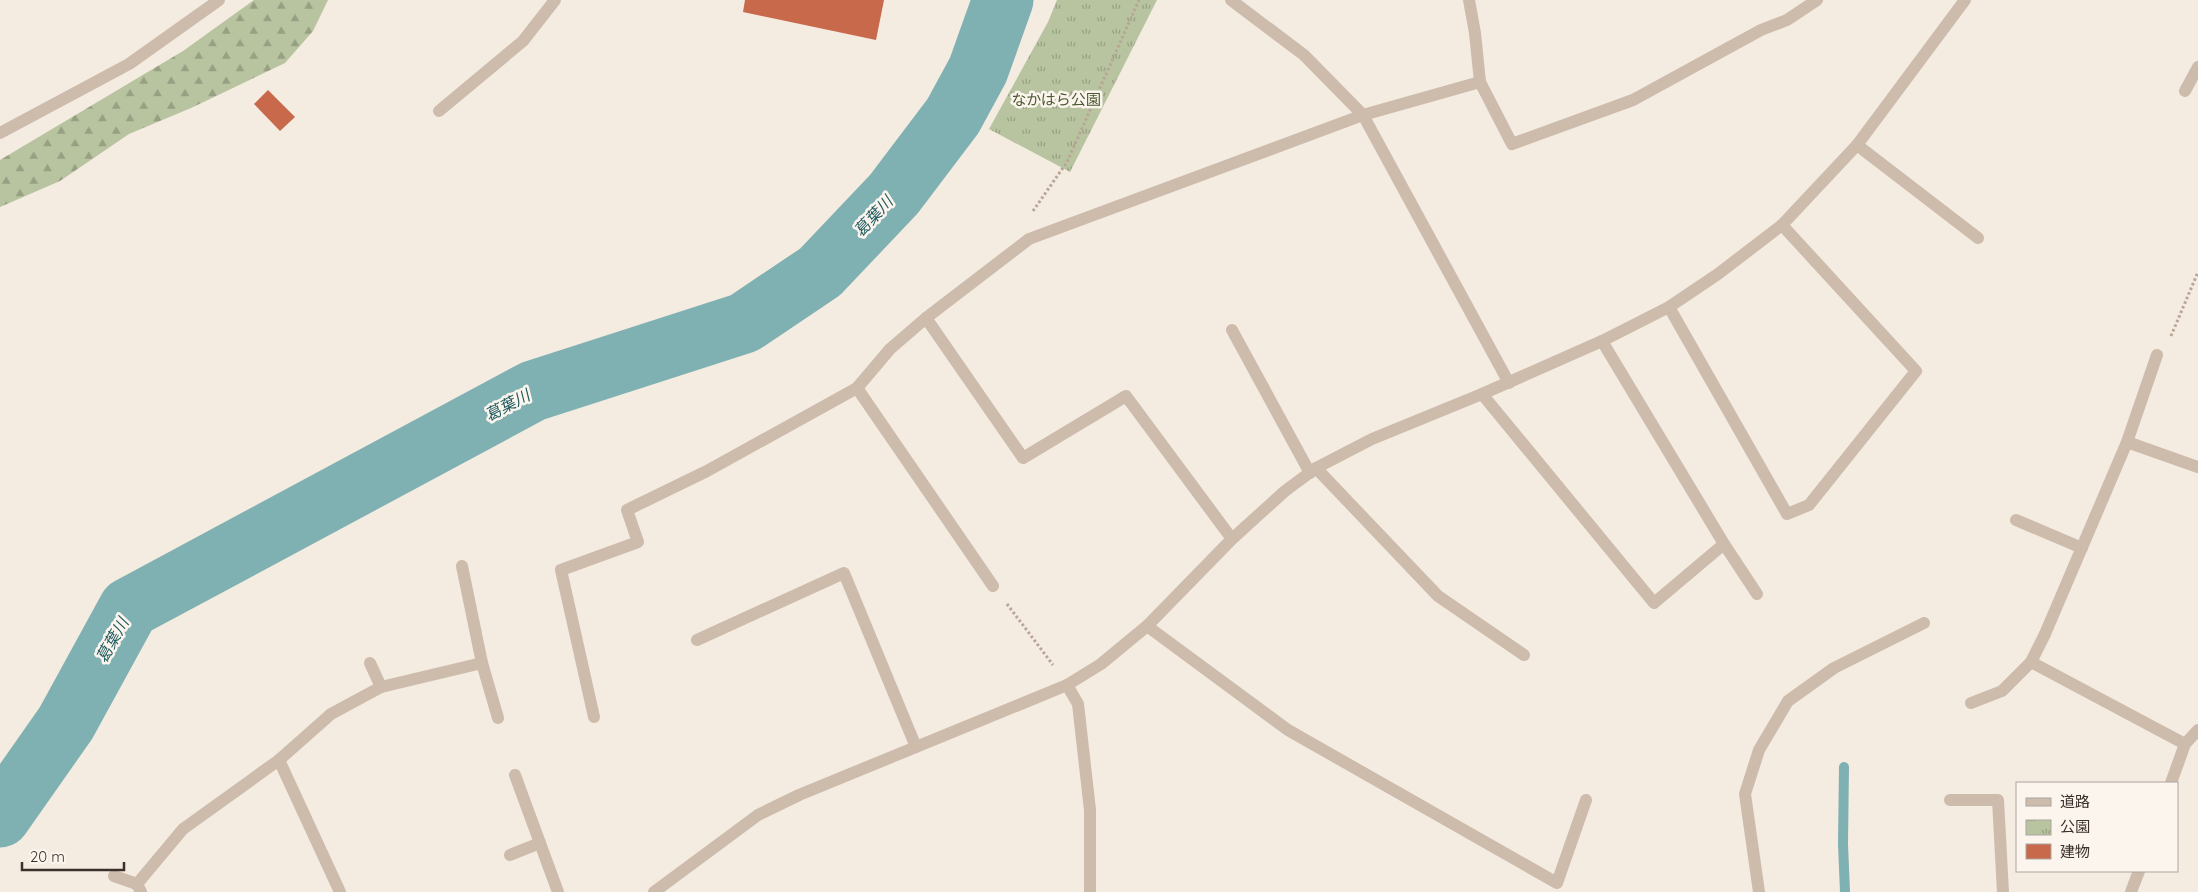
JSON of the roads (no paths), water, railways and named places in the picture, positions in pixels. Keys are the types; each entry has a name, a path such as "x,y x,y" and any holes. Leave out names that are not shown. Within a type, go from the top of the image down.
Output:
{"street":[{"path":"0,133 129,64 219,0"},
{"path":"439,111 523,41 555,0"},
{"path":"1232,0 1304,55 1363,115 1509,383"},
{"path":"1469,0 1476,33 1480,82 1512,144 1633,100 1761,30 1787,20 1817,0"},
{"path":"654,892 758,815 799,795 1067,685 1101,664 1147,626 1232,539 1285,491 1313,471 1372,439 1509,383 1602,341 1669,307 1718,274 1782,225 1857,146 1965,0"},
{"path":"2185,91 2198,67"},
{"path":"594,718 561,570 638,542 627,510 707,471 857,388 890,350 926,318 1029,239 1363,115 1480,82"},
{"path":"1857,146 1978,238"},
{"path":"1669,307 1787,514 1809,505 1916,371 1782,225"},
{"path":"926,318 1023,458 1126,396 1232,539"},
{"path":"1232,330 1313,471 1438,596 1524,655"},
{"path":"1602,341 1724,544 1757,594"},
{"path":"1971,703 2002,690 2031,662 2045,634 2127,442 2157,355"},
{"path":"857,388 993,586"},
{"path":"1482,394 1654,603 1724,544"},
{"path":"2127,442 2198,467"},
{"path":"2016,520 2082,548"},
{"path":"462,566 482,663 498,718"},
{"path":"697,640 844,573 916,747"},
{"path":"1759,892 1745,794 1759,750 1788,701 1834,668 1924,623"},
{"path":"1147,626 1288,730 1556,883 1586,800"},
{"path":"2031,662 2185,744"},
{"path":"370,663 381,688"},
{"path":"114,876 139,888 183,828 279,760 331,714 381,688 482,663"},
{"path":"1067,685 1078,704 1080,714 1090,810 1090,892"},
{"path":"2171,782 2185,744 2198,730"},
{"path":"279,760 340,892"},
{"path":"515,775 558,892"},
{"path":"1950,800 1998,800 2003,892"},
{"path":"510,855 540,843"},
{"path":"2131,892 2139,872"}],"waterway":[{"name":"葛葉川","path":"0,817 66,723 129,608 533,391 744,323 820,272 894,194 953,116 978,70 1003,0"},
{"path":"1844,767 1843,844 1845,892"}],"park label":[{"name":"なかはら公園","path":"1056,100"}]}
